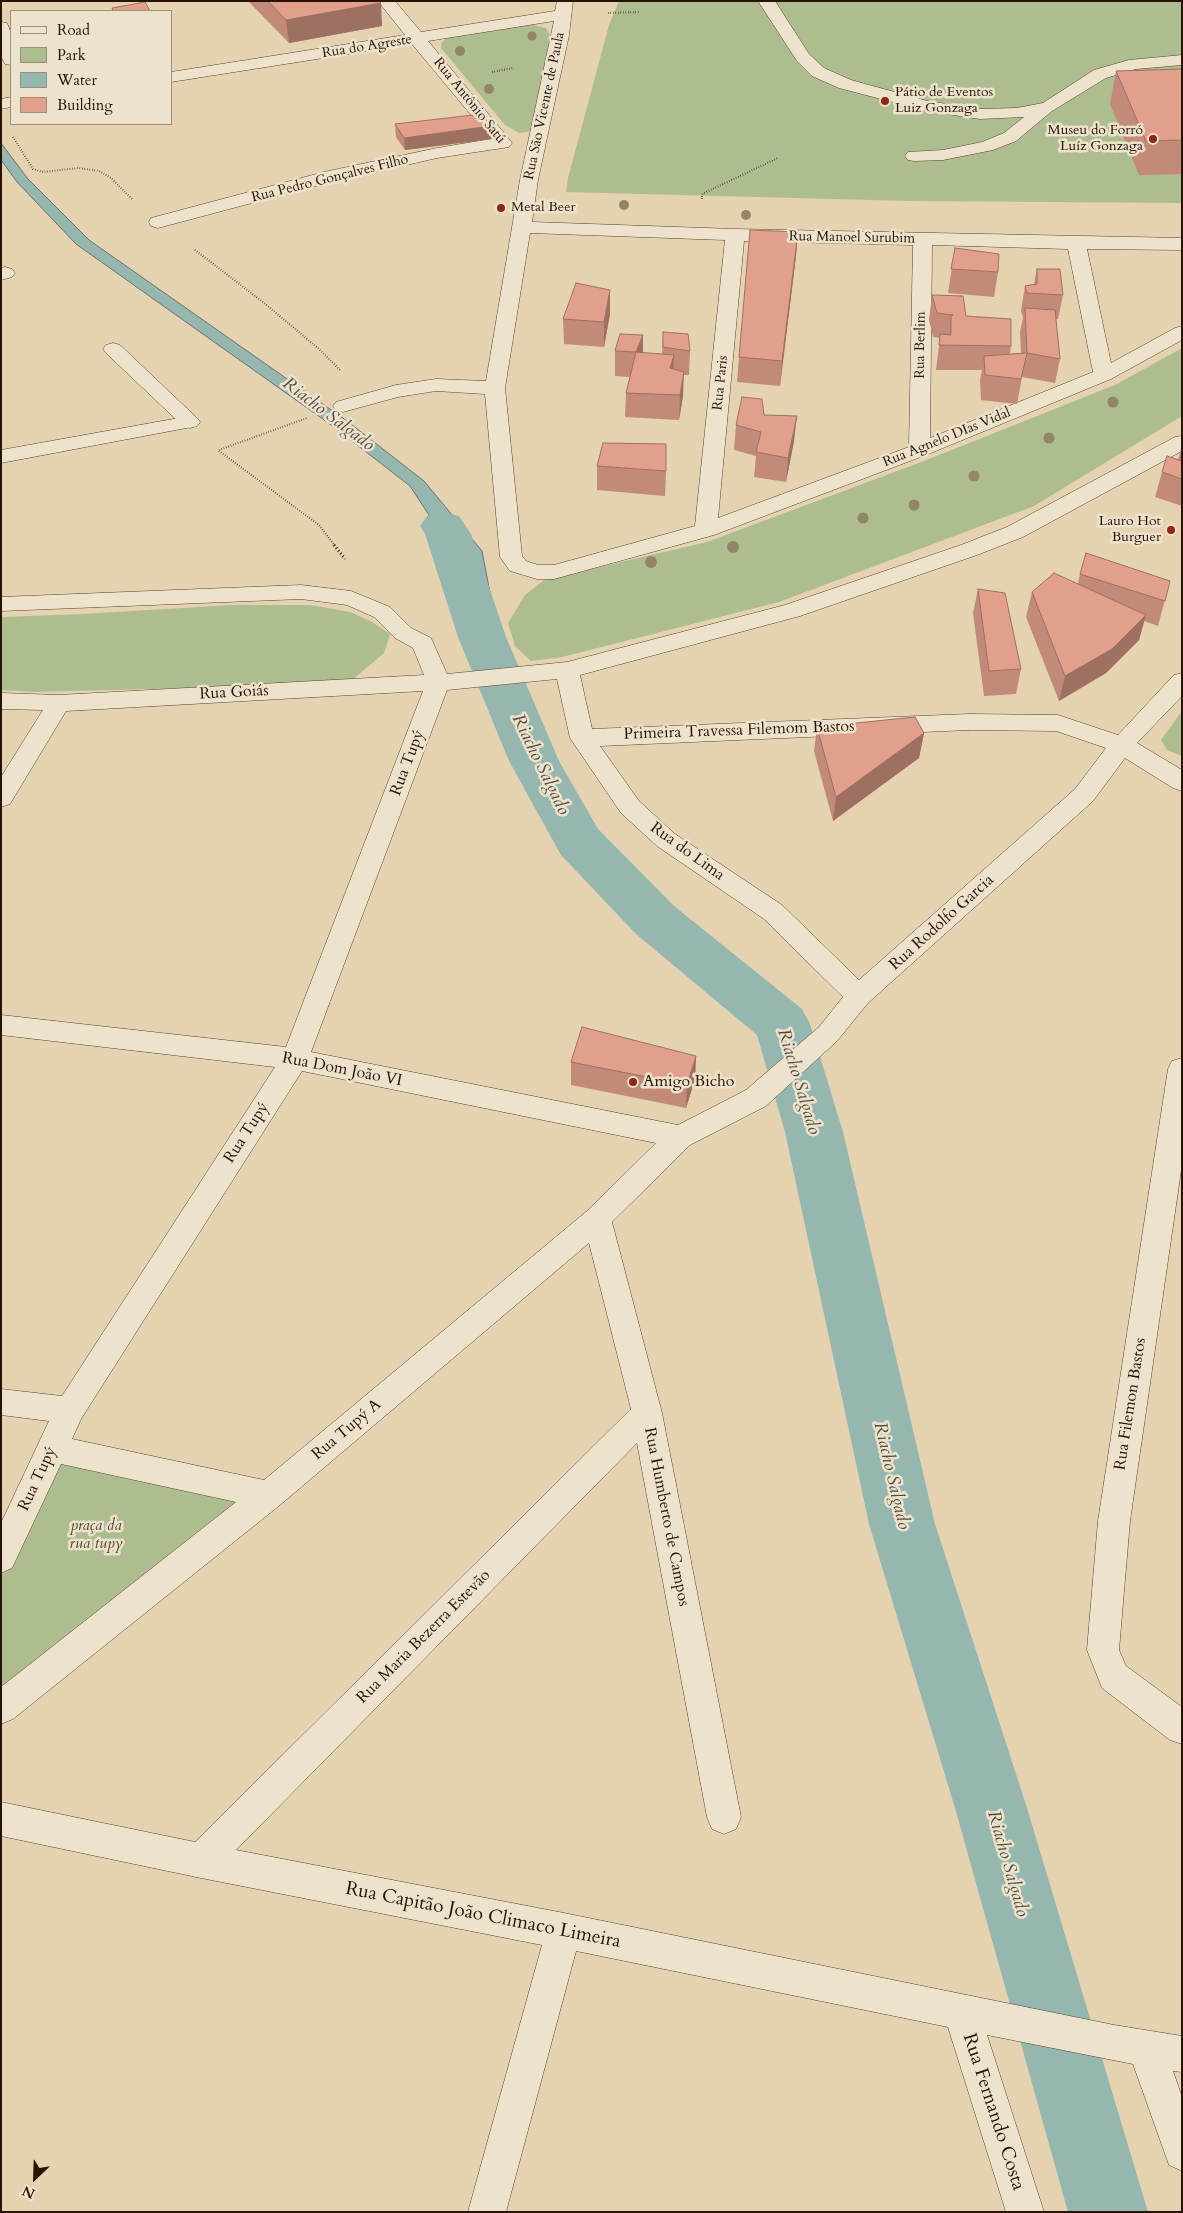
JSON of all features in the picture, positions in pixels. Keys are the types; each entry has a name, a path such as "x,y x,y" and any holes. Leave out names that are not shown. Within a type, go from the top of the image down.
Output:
{"street":[{"name":"Rua Antônio Satú","path":"386,1 503,143 529,180"},
{"path":"766,1 803,58 818,72 845,84 927,106 980,114 1017,113 1048,107"},
{"name":"Rua do Agreste","path":"172,77 418,39 563,8"},
{"name":"Rua São Vicente de Paula","path":"495,388 523,227 529,180 560,35 563,8"},
{"path":"1,27 10,57"},
{"path":"914,156 943,155 987,146 1010,138 1048,107 1100,74 1135,64 1182,60"},
{"name":"Rua Pedro Gonçalves Filho","path":"158,222 324,178 437,154 503,143"},
{"name":"Rua Manoel Surubim","path":"523,227 924,240 1182,244"},
{"name":"Rua Paris","path":"706,530 735,235"},
{"name":"Rua Berlim","path":"919,450 924,240"},
{"path":"1076,243 1104,375"},
{"name":"Rua Agnelo DIas Vidal","path":"495,388 512,557 518,566 536,572 554,572 706,530 919,450 1104,375 1182,332"},
{"path":"112,349 190,422"},
{"path":"343,406 396,391 436,385 495,388"},
{"path":"1,457 190,422"},
{"name":"Rua Goiás","path":"1,701 59,703 467,681 567,670 792,611 969,550 1015,532 1045,517 1182,442"},
{"path":"1,604 301,592 351,598 382,612 403,633 422,643 438,682"},
{"name":"Rua do Lima","path":"567,670 582,738 630,807 666,840 773,912 859,996"},
{"name":"Rua Rodolfo Garcia","path":"680,1137 756,1098 828,1034 859,996 1084,795 1122,745 1182,681"},
{"name":"Rua Tupý","path":"1,1558 70,1410 295,1059 438,682"},
{"path":"1,798 59,703"},
{"name":"Primeira Travessa Filemom Bastos","path":"582,738 979,722 1058,723 1122,745 1182,782"},
{"name":"Rua Dom João VI","path":"1,1025 295,1059 680,1137"},
{"name":"Rua Filemon Bastos","path":"1172,1722 1114,1677 1103,1650 1114,1521 1182,1069"},
{"name":"Rua Tupý A","path":"1,1708 269,1495 597,1219 680,1137"},
{"name":"Rua Humberto de Campos","path":"597,1219 646,1413 724,1817"},
{"path":"1,1402 70,1410"},
{"name":"Rua Maria Bezerra Estevão","path":"201,1861 646,1413"},
{"path":"52,1448 269,1495"},
{"name":"Rua Capitão João Climaco Limeira","path":"1,1819 201,1861 1182,2054"},
{"path":"487,2212 564,1932"},
{"name":"Rua Fernando Costa","path":"963,2012 1025,2212"},
{"path":"1130,2045 1182,2152"}],"path":[{"path":"608,13 639,12"},
{"path":"486,73 514,68"},
{"path":"702,194 778,158"},
{"path":"190,422 220,450 319,525 347,561 351,598"},
{"path":"220,450 288,425"}],"green space":[{"name":"Pátio de Eventos Luiz Gonzaga","path":"619,1 1182,1 1182,203 910,201 566,192 568,178 609,25"},
{"path":"519,22 546,28 550,36 534,127 528,132 519,133 505,125 441,48 442,42 450,34"},
{"path":"1182,348 1182,416 1034,506 779,602 562,657 531,661 515,646 508,623 525,595 544,580 707,542 924,461 1115,385"},
{"path":"232,605 311,605 350,612 372,622 390,634 384,653 351,681 310,685 34,692 1,690 1,617"},
{"path":"1182,711 1182,756 1167,750 1161,740"},
{"name":"praça da rua tupy","path":"52,1448 269,1495 1,1708 1,1558"}],"water":[{"path":"1,143 28,179 89,240 347,421 424,481 482,551 491,598 462,602 444,538 410,486 334,427 76,244 17,182 1,160"}],"building":[{"path":"268,1 379,1 381,3 286,20"},
{"path":"145,2 149,10 113,10 112,8"},
{"path":"1182,69 1182,140 1146,141 1116,71"},
{"path":"482,114 491,126 404,138 395,124"},
{"path":"750,230 798,232 782,361 739,357"},
{"path":"955,248 999,254 998,272 951,269"},
{"path":"1037,269 1060,269 1063,295 1027,293 1025,286 1037,284"},
{"path":"576,283 610,290 604,322 563,319"},
{"path":"932,295 963,296 966,316 1011,319 1011,346 939,345 940,334 951,335 951,316 953,315 937,313"},
{"path":"1025,308 1055,310 1060,359 1027,353"},
{"path":"663,332 688,334 690,351 663,347"},
{"path":"620,334 643,335 636,352 615,351"},
{"path":"636,352 674,355 670,368 684,372 680,395 626,393"},
{"path":"1027,353 1021,379 985,375 984,356"},
{"path":"742,397 762,399 764,415 797,416 788,458 756,452 761,432 736,425"},
{"path":"603,443 666,444 666,471 597,466"},
{"path":"1167,456 1182,461 1182,479 1162,472"},
{"path":"1086,553 1170,581 1165,601 1080,574"},
{"path":"1054,573 1146,615 1112,649 1065,676 1032,592"},
{"path":"978,589 1005,593 1021,669 989,671"},
{"path":"915,717 924,733 836,797 817,727"},
{"path":"582,1027 696,1056 687,1085 571,1062"}],"waterway":[{"name":"Riacho Salgado","path":"443,526 448,534 482,637 534,761 579,842 655,920 782,1024 814,1132 902,1524 991,1808 1108,2212"}],"place":[{"name":"Pátio de Eventos Luiz Gonzaga","path":"885,101"},
{"name":"Museu do Forró Luíz Gonzaga","path":"1153,139"},
{"name":"Metal Beer","path":"501,208"},
{"name":"Lauro Hot Burguer","path":"1171,530"},
{"name":"Amigo Bicho","path":"633,1082"}]}
